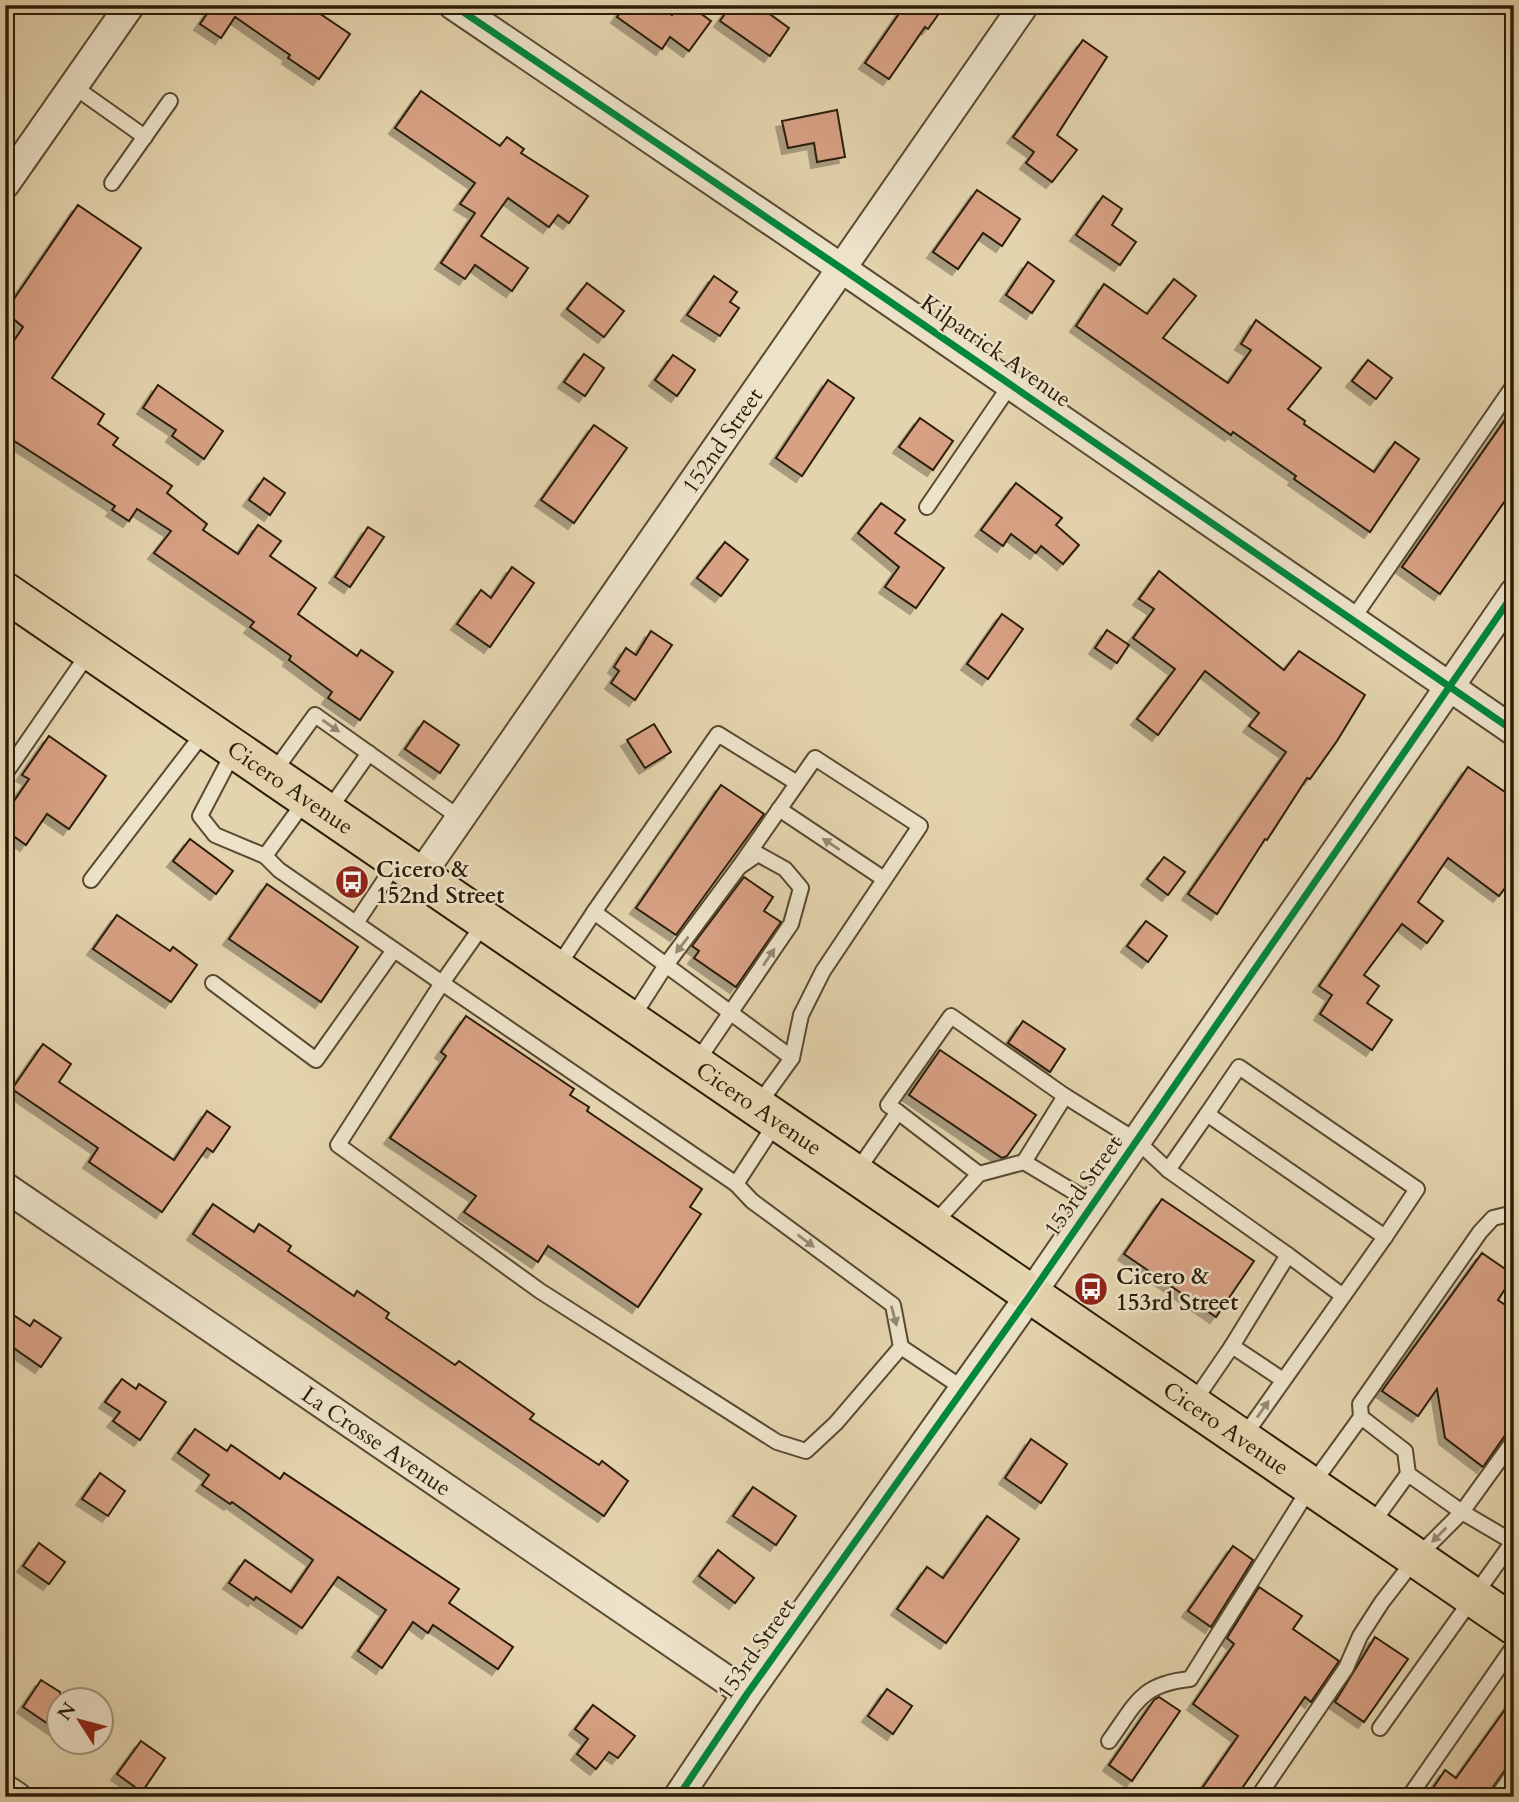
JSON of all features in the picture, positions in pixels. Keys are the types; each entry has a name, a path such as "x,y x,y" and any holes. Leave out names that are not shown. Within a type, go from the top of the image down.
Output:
{"main road":[{"name":"Cicero Avenue","path":"5,592 1514,1625"}],"street":[{"path":"5,184 130,5"},
{"name":"Kilpatrick Avenue","path":"453,5 1514,731"},
{"name":"152nd Street","path":"409,868 460,818 1024,5"},
{"name":"153rd Street","path":"678,1797 747,1694 1094,1204 1514,593"},
{"name":"La Crosse Avenue","path":"5,1187 747,1694"},
{"path":"5,1789 17,1797"}],"lane":[{"path":"73,86 145,136"},
{"path":"113,183 170,101"},
{"path":"927,507 1010,384"},
{"path":"1352,620 1514,385"},
{"path":"5,774 91,650"},
{"path":"272,774 315,715 460,818"},
{"path":"556,969 718,734 797,783"},
{"path":"220,739 200,816 215,835 265,856 279,870 715,1173 736,1184 752,1200 893,1305 901,1347 964,1389"},
{"path":"91,880 220,739"},
{"path":"265,856 369,753"},
{"path":"631,1020 666,965 815,758 919,826 823,971 801,1015 792,1058 736,1184"},
{"path":"779,809 884,879"},
{"path":"696,1065 791,924 801,888 785,869 758,854 739,867"},
{"path":"356,923 409,868"},
{"path":"594,912 792,1058"},
{"path":"486,921 442,983 338,1145 540,1291 777,1441 806,1451 836,1423 901,1347"},
{"path":"214,984 316,1060 394,950"},
{"path":"979,1174 888,1105 951,1016 1065,1096 1137,1141 1168,1170 1343,1296"},
{"path":"1168,1170 1239,1067 1417,1189 1242,1439"},
{"path":"932,1227 979,1174 1024,1162 1065,1096"},
{"path":"855,1174 898,1112"},
{"path":"1207,1114 1385,1237"},
{"path":"1024,1162 1094,1204"},
{"path":"1109,1741 1145,1691 1168,1681 1190,1679 1311,1486 1361,1416 1360,1404 1480,1232 1493,1218 1514,1213"},
{"path":"1192,1405 1288,1255"},
{"path":"1232,1346 1283,1380"},
{"path":"1361,1416 1405,1451 1408,1474 1370,1526"},
{"path":"1258,1797 1346,1668 1360,1636 1382,1602 1416,1558 1462,1512 1514,1440"},
{"path":"1380,1728 1513,1541 1462,1512 1408,1474"},
{"path":"1409,1797 1514,1646"},
{"path":"1497,1797 1514,1773"}],"building":[{"path":"213,5 307,5 350,34 319,79 235,17 221,38 200,24"},
{"path":"625,5 658,5 672,15 679,5 689,5 711,21 689,51 670,37 662,49 617,17"},
{"path":"731,5 757,5 789,28 770,56 720,21"},
{"path":"905,5 945,5 928,29 925,27 889,79 865,63"},
{"path":"1083,40 1107,57 1057,135 1077,150 1052,182 1026,163 1034,152 1013,137"},
{"path":"421,91 500,146 507,137 524,149 521,153 588,196 569,223 558,215 549,227 508,198 481,236 528,268 512,291 475,265 465,279 441,263 475,213 460,204 475,183 395,128"},
{"path":"837,110 845,157 817,162 814,143 788,148 782,121"},
{"path":"977,190 1020,219 1002,246 983,233 958,269 933,252"},
{"path":"1103,196 1122,209 1112,225 1136,242 1120,265 1076,235"},
{"path":"78,205 141,248 52,378 104,414 98,424 118,438 113,445 172,486 167,493 207,524 203,530 238,554 258,525 281,541 270,556 316,588 298,614 357,656 361,650 393,672 360,720 328,698 332,692 289,660 291,656 250,627 254,622 154,553 171,531 137,509 129,521 112,510 115,506 5,435 5,354 23,327 5,312"},
{"path":"1028,262 1054,281 1032,313 1006,295"},
{"path":"714,276 737,292 730,302 739,308 720,336 687,315"},
{"path":"1174,279 1196,296 1163,338 1228,383 1251,350 1241,344 1256,320 1321,368 1288,409 1305,421 1304,424 1374,472 1395,442 1419,459 1370,532 1294,479 1296,476 1233,432 1231,435 1076,326 1104,284 1147,314"},
{"path":"587,283 624,311 604,337 567,309"},
{"path":"584,354 604,368 585,396 564,382"},
{"path":"673,355 695,370 677,396 655,380"},
{"path":"1368,360 1392,378 1376,399 1352,381"},
{"path":"828,380 854,398 802,476 776,458"},
{"path":"158,385 223,431 204,459 172,436 176,430 143,408"},
{"path":"1514,407 1514,488 1440,594 1402,567"},
{"path":"920,418 953,441 933,470 899,447"},
{"path":"594,425 627,448 574,523 541,500"},
{"path":"264,478 285,493 270,515 249,500"},
{"path":"1016,483 1062,518 1056,525 1079,545 1063,564 1041,546 1036,553 1011,534 1003,546 981,530"},
{"path":"881,503 905,520 895,533 944,568 916,608 885,587 899,567 858,533"},
{"path":"368,527 384,537 350,587 335,577"},
{"path":"725,542 748,560 721,596 697,578"},
{"path":"512,567 534,583 490,647 457,624 481,590 491,598"},
{"path":"1159,571 1284,670 1299,651 1365,695 1337,741 1310,779 1307,778 1217,914 1188,894 1286,752 1249,726 1259,713 1205,671 1158,735 1137,719 1175,669 1133,638 1154,609 1139,599"},
{"path":"1002,614 1023,629 988,679 967,664"},
{"path":"1107,630 1129,645 1117,663 1095,648"},
{"path":"651,631 672,645 635,700 611,683 619,671 614,667 626,648 636,655"},
{"path":"424,721 459,745 440,773 405,749"},
{"path":"654,724 671,752 645,768 627,740"},
{"path":"49,736 106,776 69,829 47,814 26,845 5,830 5,814 29,779 22,775"},
{"path":"1468,767 1514,798 1514,876 1499,896 1448,858 1418,902 1443,921 1427,943 1402,924 1364,975 1379,986 1367,1003 1392,1020 1372,1050 1320,1014 1332,995 1319,986"},
{"path":"721,785 764,814 676,935 636,908"},
{"path":"190,839 233,871 216,894 173,861"},
{"path":"1164,857 1185,872 1168,895 1147,879"},
{"path":"744,877 773,897 764,911 781,922 736,987 694,958 699,951 692,946"},
{"path":"267,884 358,947 321,1002 229,939"},
{"path":"117,915 170,951 173,947 197,965 171,1002 93,949"},
{"path":"1146,921 1167,936 1148,962 1127,946"},
{"path":"466,1016 574,1089 570,1095 589,1107 587,1111 702,1189 690,1207 701,1214 638,1307 548,1246 538,1262 464,1212 476,1196 390,1138 446,1056 441,1052"},
{"path":"1023,1021 1065,1049 1050,1072 1008,1043"},
{"path":"43,1044 71,1064 59,1082 174,1160 207,1111 230,1127 213,1152 207,1148 162,1212 89,1162 98,1148 12,1089"},
{"path":"940,1050 1036,1115 1007,1156 1002,1158 909,1095"},
{"path":"1162,1199 1254,1261 1216,1317 1124,1254"},
{"path":"213,1204 254,1232 259,1224 291,1246 288,1251 354,1296 357,1291 389,1313 386,1318 455,1365 459,1361 534,1414 530,1419 599,1465 602,1461 628,1481 604,1516 193,1234"},
{"path":"1482,1253 1514,1275 1498,1300 1514,1311 1514,1431 1506,1434 1483,1467 1445,1438 1437,1389 1418,1416 1382,1391"},
{"path":"12,1314 30,1326 34,1320 61,1338 41,1367 5,1342 5,1324"},
{"path":"122,1379 136,1389 139,1384 166,1402 140,1440 113,1421 120,1412 105,1402"},
{"path":"195,1429 227,1451 231,1445 280,1479 284,1473 459,1589 449,1603 513,1647 498,1669 433,1625 428,1633 413,1622 382,1668 358,1651 386,1610 338,1577 302,1628 256,1597 254,1600 229,1583 245,1560 291,1592 313,1560 232,1502 230,1504 202,1485 209,1475 178,1453"},
{"path":"1031,1439 1067,1464 1041,1503 1005,1478"},
{"path":"100,1473 125,1491 108,1516 82,1499"},
{"path":"753,1487 796,1516 776,1545 733,1516"},
{"path":"987,1516 1019,1539 946,1643 897,1609 927,1567 943,1578"},
{"path":"39,1543 65,1562 49,1584 23,1566"},
{"path":"1233,1546 1253,1560 1211,1627 1188,1611"},
{"path":"718,1550 754,1578 735,1603 699,1576"},
{"path":"1259,1587 1302,1616 1293,1629 1339,1661 1311,1702 1305,1697 1236,1797 1196,1797 1238,1736 1193,1704 1234,1644 1227,1638"},
{"path":"1375,1637 1408,1659 1364,1722 1335,1702"},
{"path":"41,1680 50,1686 46,1686 46,1723 23,1707"},
{"path":"887,1689 912,1706 893,1734 868,1716"},
{"path":"1159,1697 1180,1711 1132,1781 1109,1765 1154,1700"},
{"path":"1514,1697 1514,1757 1486,1797 1427,1797 1445,1770 1456,1778"},
{"path":"593,1705 635,1736 618,1758 609,1752 596,1769 577,1754 588,1739 575,1729"},
{"path":"141,1741 165,1758 142,1792 117,1774"}],"cycle path":[{"path":"453,5 1514,731"},
{"path":"678,1797 747,1694 1031,1294 1514,593"}],"place":[{"name":"Cicero & 152nd Street","path":"352,882"},
{"name":"Cicero & 153rd Street","path":"1091,1289"}]}
